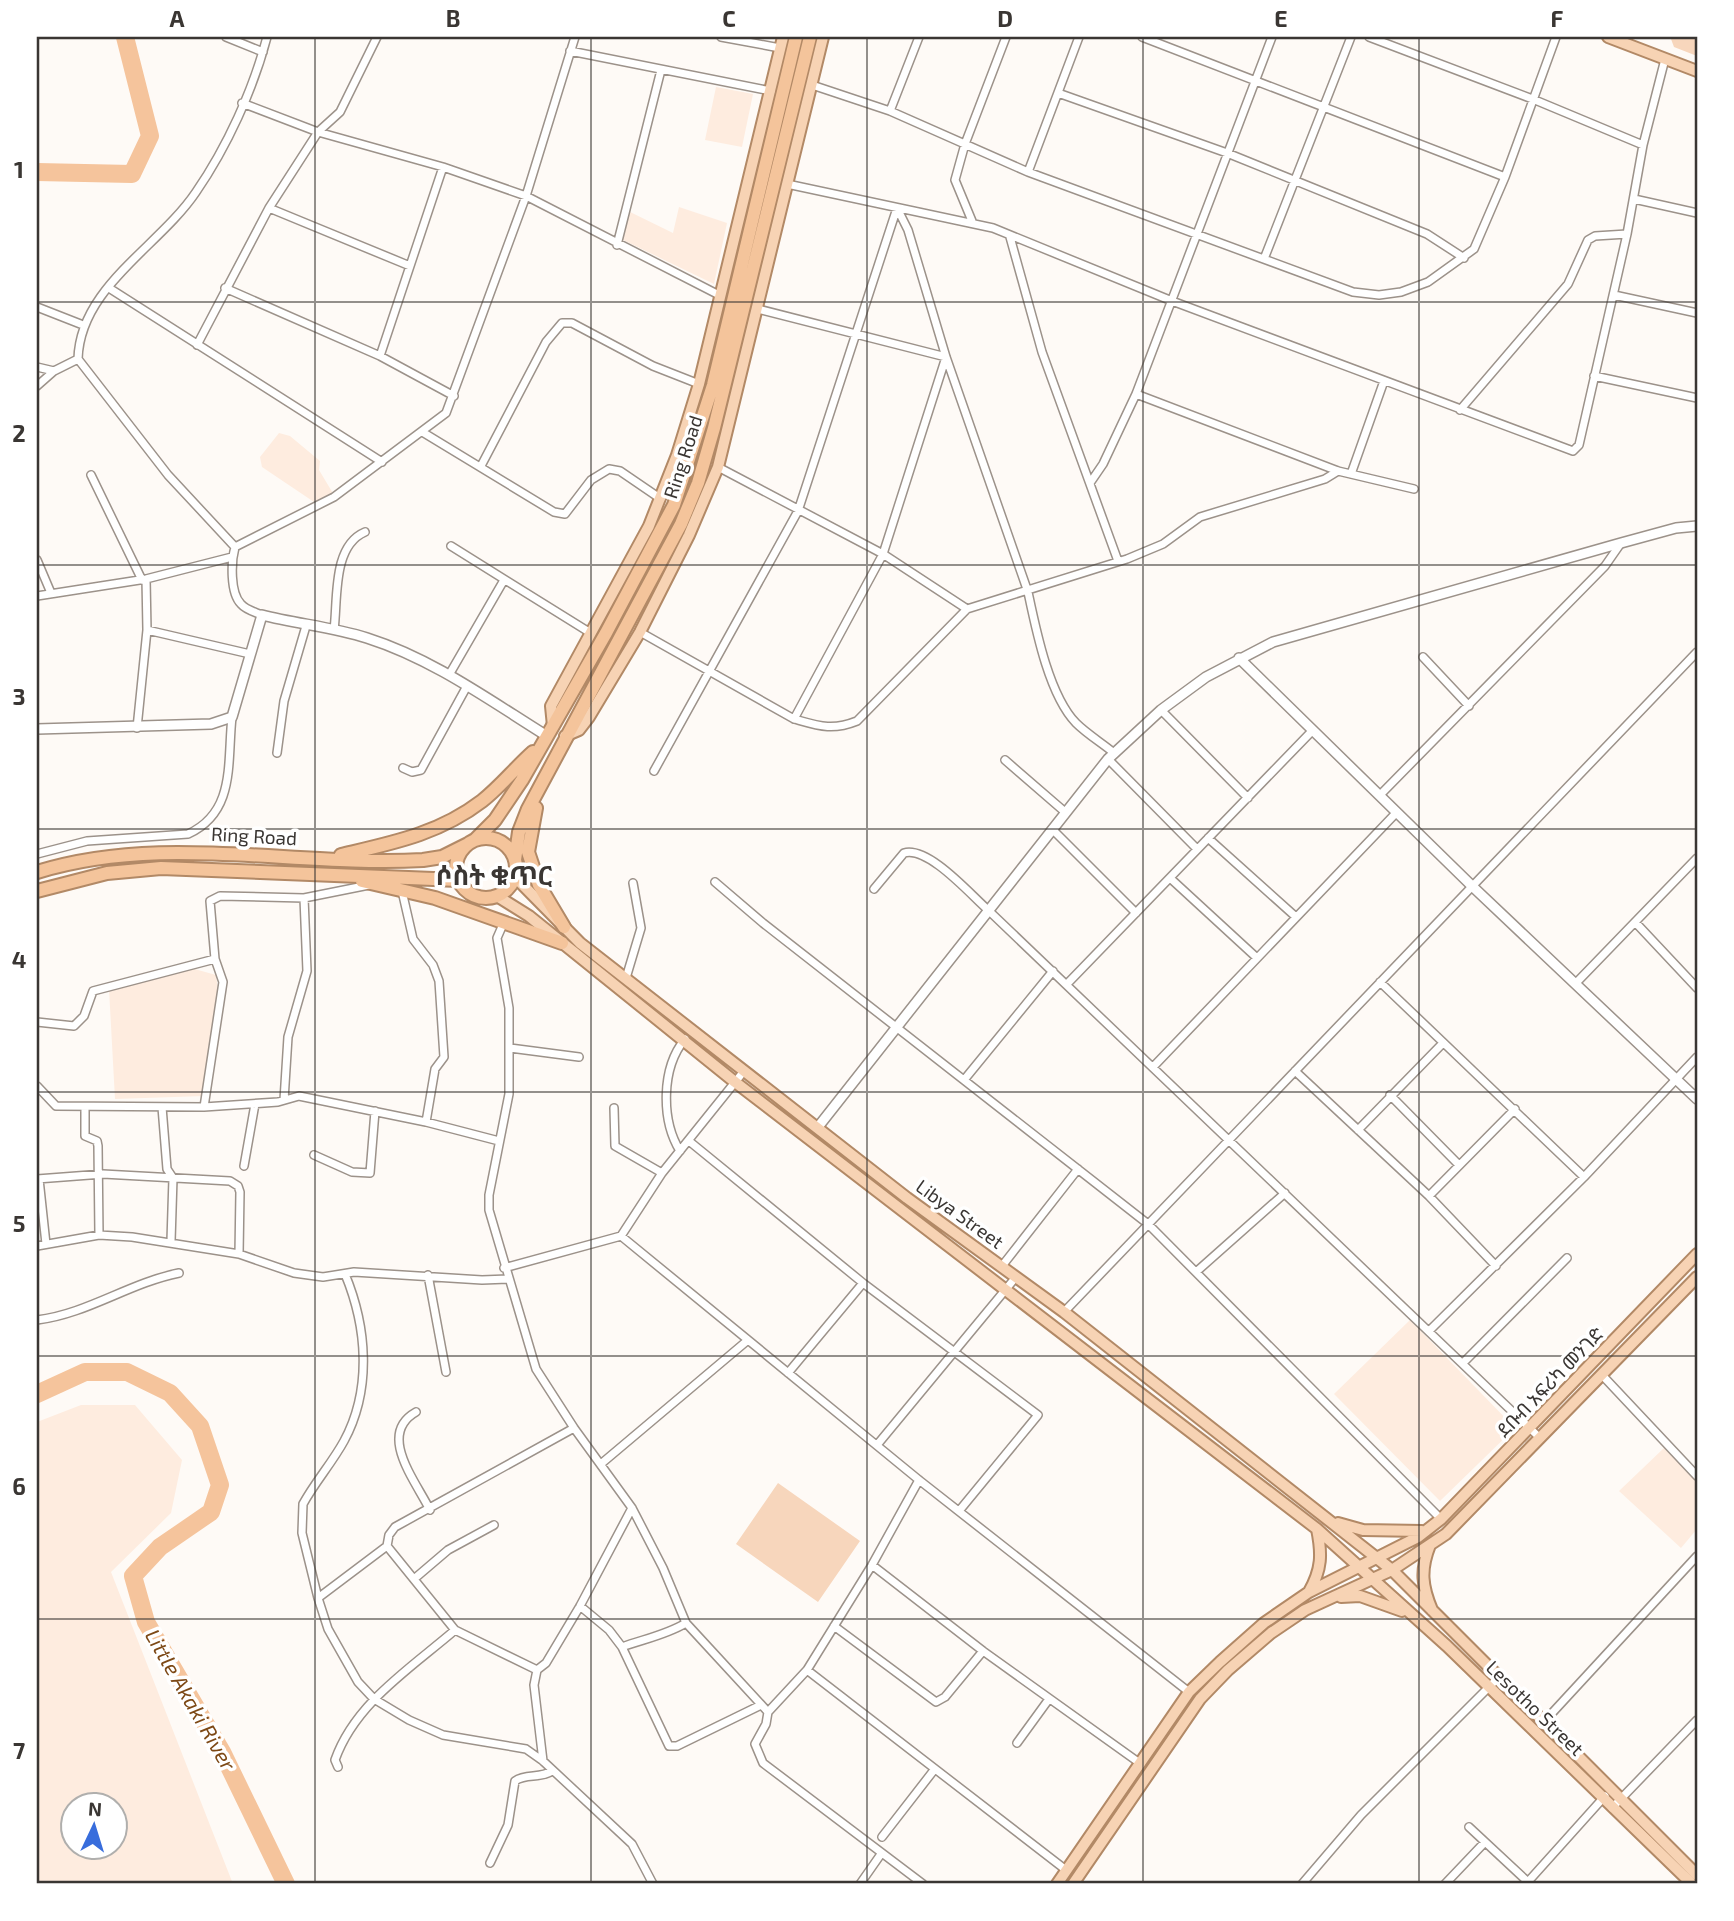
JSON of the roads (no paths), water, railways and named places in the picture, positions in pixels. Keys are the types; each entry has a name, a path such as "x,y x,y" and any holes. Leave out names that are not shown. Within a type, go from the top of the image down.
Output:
{"highway":[{"name":"Ring Road","path":"37,872 110,856 163,852 423,860 442,856 471,842 495,820 548,735 661,533 692,456 713,385 796,37"},
{"name":"Ring Road","path":"515,860 519,832 542,781 681,524 698,483 736,343 810,37"},
{"path":"323,859 409,840 435,830 484,800 548,735"},
{"path":"542,781 527,852 539,885 564,927"},
{"path":"499,841 515,860 515,877 511,885 498,896 479,898 470,894 458,880 458,856 471,842 499,841"},
{"name":"Ring Road","path":"37,891 107,873 161,868 458,880"},
{"path":"342,876 435,898 562,943"}],"main road":[{"path":"565,736 579,730 589,717 640,632 680,554 718,467 823,37"},
{"path":"1608,37 1697,71"},
{"path":"548,735 551,706 661,500 699,384 782,42"},
{"name":"Libya Street","path":"515,877 564,927 626,978 907,1198 1064,1312 1185,1410 1335,1523 1392,1570"},
{"name":"Libya Street","path":"498,896 685,1039 734,1082 1317,1529 1357,1563"},
{"name":"ደቡብ አፍሪካ መንገድ","path":"1057,1884 1189,1692 1264,1623 1309,1592 1357,1563 1377,1558 1441,1519 1697,1254"},
{"name":"ደቡብ አፍሪካ መንገድ","path":"1073,1884 1200,1699 1270,1633 1305,1610 1392,1570 1430,1545 1465,1516 1697,1277"},
{"path":"1335,1523 1363,1530 1425,1531"},
{"path":"1309,1592 1317,1578 1322,1554 1317,1529"},
{"path":"1430,1545 1422,1574 1424,1591 1435,1616"},
{"name":"Lesotho Street","path":"1357,1563 1488,1687 1539,1727"},
{"name":"Lesotho Street","path":"1392,1570 1435,1616 1499,1677 1539,1727 1692,1884"},
{"path":"1334,1597 1374,1600 1412,1615"},
{"name":"Lesotho Street","path":"1616,1804 1697,1875"}],"street":[{"path":"226,37 263,52"},
{"path":"235,547 168,475 78,359 83,325 108,288 195,195 219,153 242,103 267,37"},
{"path":"197,345 269,208 318,131 340,112 377,37"},
{"path":"548,735 408,653 366,638 262,615 243,607 238,600 232,557 235,547 334,497 424,433 446,413 526,196 575,37"},
{"path":"721,37 782,42"},
{"path":"890,111 919,37"},
{"path":"972,221 955,180 965,144 1006,37"},
{"path":"1028,172 1079,37"},
{"path":"1142,37 1505,177"},
{"path":"1090,483 1103,464 1136,394 1272,37"},
{"path":"1264,259 1351,37"},
{"path":"1369,37 1535,100 1643,145"},
{"path":"812,85 890,111 1028,172 1196,235 1353,292 1378,295 1401,292 1428,282 1464,258 1482,234 1535,100 1556,37"},
{"path":"570,51 771,91"},
{"path":"787,184 942,219 972,221 1172,301 1573,451 1578,445 1614,295 1643,145 1665,59"},
{"path":"617,246 661,70"},
{"path":"1058,93 1227,153 1427,234 1464,258"},
{"path":"242,103 318,131 443,167 526,196 617,246 721,296"},
{"path":"380,356 443,167"},
{"path":"1634,199 1697,214"},
{"path":"269,208 410,266"},
{"path":"654,771 712,671 798,511 858,335 897,208"},
{"path":"897,208 908,230 946,358 1028,592 1034,621 1060,700 1076,723 1111,756 1197,849"},
{"path":"1460,410 1568,284 1588,240 1595,236 1627,234"},
{"path":"1010,237 1042,352 1118,561"},
{"path":"108,288 382,463"},
{"path":"225,288 380,356 454,396"},
{"path":"1614,295 1697,313"},
{"path":"37,307 83,325"},
{"path":"758,309 946,358"},
{"path":"481,466 546,342 562,323 572,323 653,366 699,384"},
{"path":"794,719 883,554 946,358"},
{"path":"37,386 54,371 78,359"},
{"path":"37,368 54,371"},
{"path":"1594,376 1697,398"},
{"path":"1351,474 1384,381"},
{"path":"1136,394 1338,471 1414,489"},
{"path":"424,433 481,466 536,503 565,514 591,480 609,469 620,471 661,500"},
{"path":"718,467 883,554 967,609"},
{"path":"640,632 794,719 822,728 839,728 857,721 967,609 1028,592 1118,561 1163,544 1200,517 1325,479 1338,471"},
{"path":"91,475 144,580 147,630 136,728"},
{"path":"818,1127 1065,812 1111,756 1161,709 1238,658 1273,642 1620,543 1676,528 1697,526"},
{"path":"334,630 342,558 347,544 365,532"},
{"path":"1380,795 1605,566 1620,543"},
{"path":"451,546 589,632"},
{"path":"37,596 144,580 232,557"},
{"path":"37,561 51,593"},
{"path":"449,676 503,580"},
{"path":"37,854 87,841 188,834 200,829 221,807 232,717 237,708 262,615"},
{"path":"277,753 284,701 306,626"},
{"path":"147,630 250,654"},
{"path":"1064,1312 1697,652"},
{"path":"1423,657 1469,706"},
{"path":"1238,658 1472,886 1697,1099"},
{"path":"402,768 412,772 421,770 467,686"},
{"path":"1161,709 1248,798"},
{"path":"37,729 211,724 232,717"},
{"path":"1067,985 1312,731"},
{"path":"1004,760 1065,812"},
{"path":"1153,1067 1397,812"},
{"path":"1052,829 1136,913"},
{"path":"1208,838 1296,918"},
{"path":"874,889 904,853 920,852 987,909 1053,971 1540,1438"},
{"path":"1576,984 1697,858"},
{"path":"1170,878 1257,958"},
{"path":"715,882 1148,1224 1441,1519"},
{"path":"626,978 641,928 633,883"},
{"path":"204,1107 223,982 215,959 210,908 214,897 304,898 372,884"},
{"path":"402,891 413,939 433,965 439,981 444,1057 435,1069 426,1122"},
{"path":"284,1100 288,1037 307,971 304,898"},
{"path":"504,922 498,939 498,949 509,1008 509,1094 489,1210 504,1268 536,1368 574,1428 602,1463 632,1508 663,1568 686,1623 768,1712 769,1718 755,1744 763,1763 923,1884"},
{"path":"1635,922 1697,988"},
{"path":"37,1022 74,1026 80,1023 93,991 215,959"},
{"path":"964,1080 1053,971"},
{"path":"1380,982 1584,1177"},
{"path":"680,1152 673,1138 666,1091 674,1052 685,1039"},
{"path":"1358,1130 1443,1042"},
{"path":"510,1048 579,1056"},
{"path":"1429,1331 1584,1177 1697,1057"},
{"path":"504,1268 621,1236 662,1173 744,1071"},
{"path":"1295,1071 1429,1196 1496,1266"},
{"path":"37,1086 56,1106 85,1108 204,1107 310,1097 499,1141"},
{"path":"1390,1095 1459,1165"},
{"path":"244,1166 255,1104"},
{"path":"162,1107 167,1169 173,1178 171,1241"},
{"path":"85,1108 85,1136 99,1146 99,1235"},
{"path":"614,1108 615,1146 662,1173"},
{"path":"1429,1196 1515,1109"},
{"path":"314,1155 352,1172 370,1173 375,1111"},
{"path":"689,1141 863,1283 1038,1415 958,1511"},
{"path":"1002,1266 1078,1169"},
{"path":"239,1254 238,1186 230,1181 98,1175 38,1179 41,1245 99,1235 171,1241 239,1254 294,1273 323,1277 345,1274 508,1279"},
{"path":"1196,1272 1285,1193"},
{"path":"621,1236 919,1480 1189,1692"},
{"path":"1463,1363 1567,1258"},
{"path":"37,1320 75,1313 152,1278 179,1273"},
{"path":"345,1274 358,1305 364,1365 359,1409 344,1441 303,1504 302,1533 328,1629 345,1664 374,1699 409,1720 443,1735 526,1749 543,1760 552,1771 612,1822 632,1844 653,1884"},
{"path":"428,1275 446,1373"},
{"path":"877,1445 1016,1277"},
{"path":"788,1373 863,1283"},
{"path":"602,1463 748,1340"},
{"path":"1602,1375 1697,1476"},
{"path":"416,1412 404,1419 397,1430 397,1444 430,1510"},
{"path":"318,1598 387,1546 389,1535 395,1527 574,1428"},
{"path":"768,1712 807,1670 872,1565 919,1480"},
{"path":"543,1760 534,1685 537,1670 546,1663 580,1606 632,1508"},
{"path":"414,1579 448,1550 494,1525"},
{"path":"387,1546 455,1630 537,1670"},
{"path":"1539,1727 1697,1556"},
{"path":"872,1565 983,1651 1141,1764"},
{"path":"580,1606 608,1630 622,1647 669,1746 677,1746 761,1705"},
{"path":"622,1647 655,1635 667,1634 686,1623"},
{"path":"835,1626 936,1702 945,1698 983,1651"},
{"path":"338,1767 335,1760 339,1748 361,1713 455,1630"},
{"path":"807,1670 1066,1870"},
{"path":"1302,1884 1361,1815 1499,1677"},
{"path":"1017,1743 1049,1699"},
{"path":"1616,1804 1697,1720"},
{"path":"882,1837 934,1770"},
{"path":"490,1863 509,1825 515,1781 521,1776 546,1775 552,1771"},
{"path":"1469,1827 1527,1883 1606,1794"},
{"path":"1445,1884 1485,1842"},
{"path":"860,1884 881,1854"}],"waterway":[{"path":"37,172 132,174 150,136 125,37"},
{"name":"Little Akaki River","path":"37,1394 85,1372 127,1372 170,1393 200,1426 220,1485 211,1512 160,1547 133,1576 146,1622 222,1752 286,1884"}],"district":[{"name":"ሶስት ቁጥር","path":"494,876"}]}
